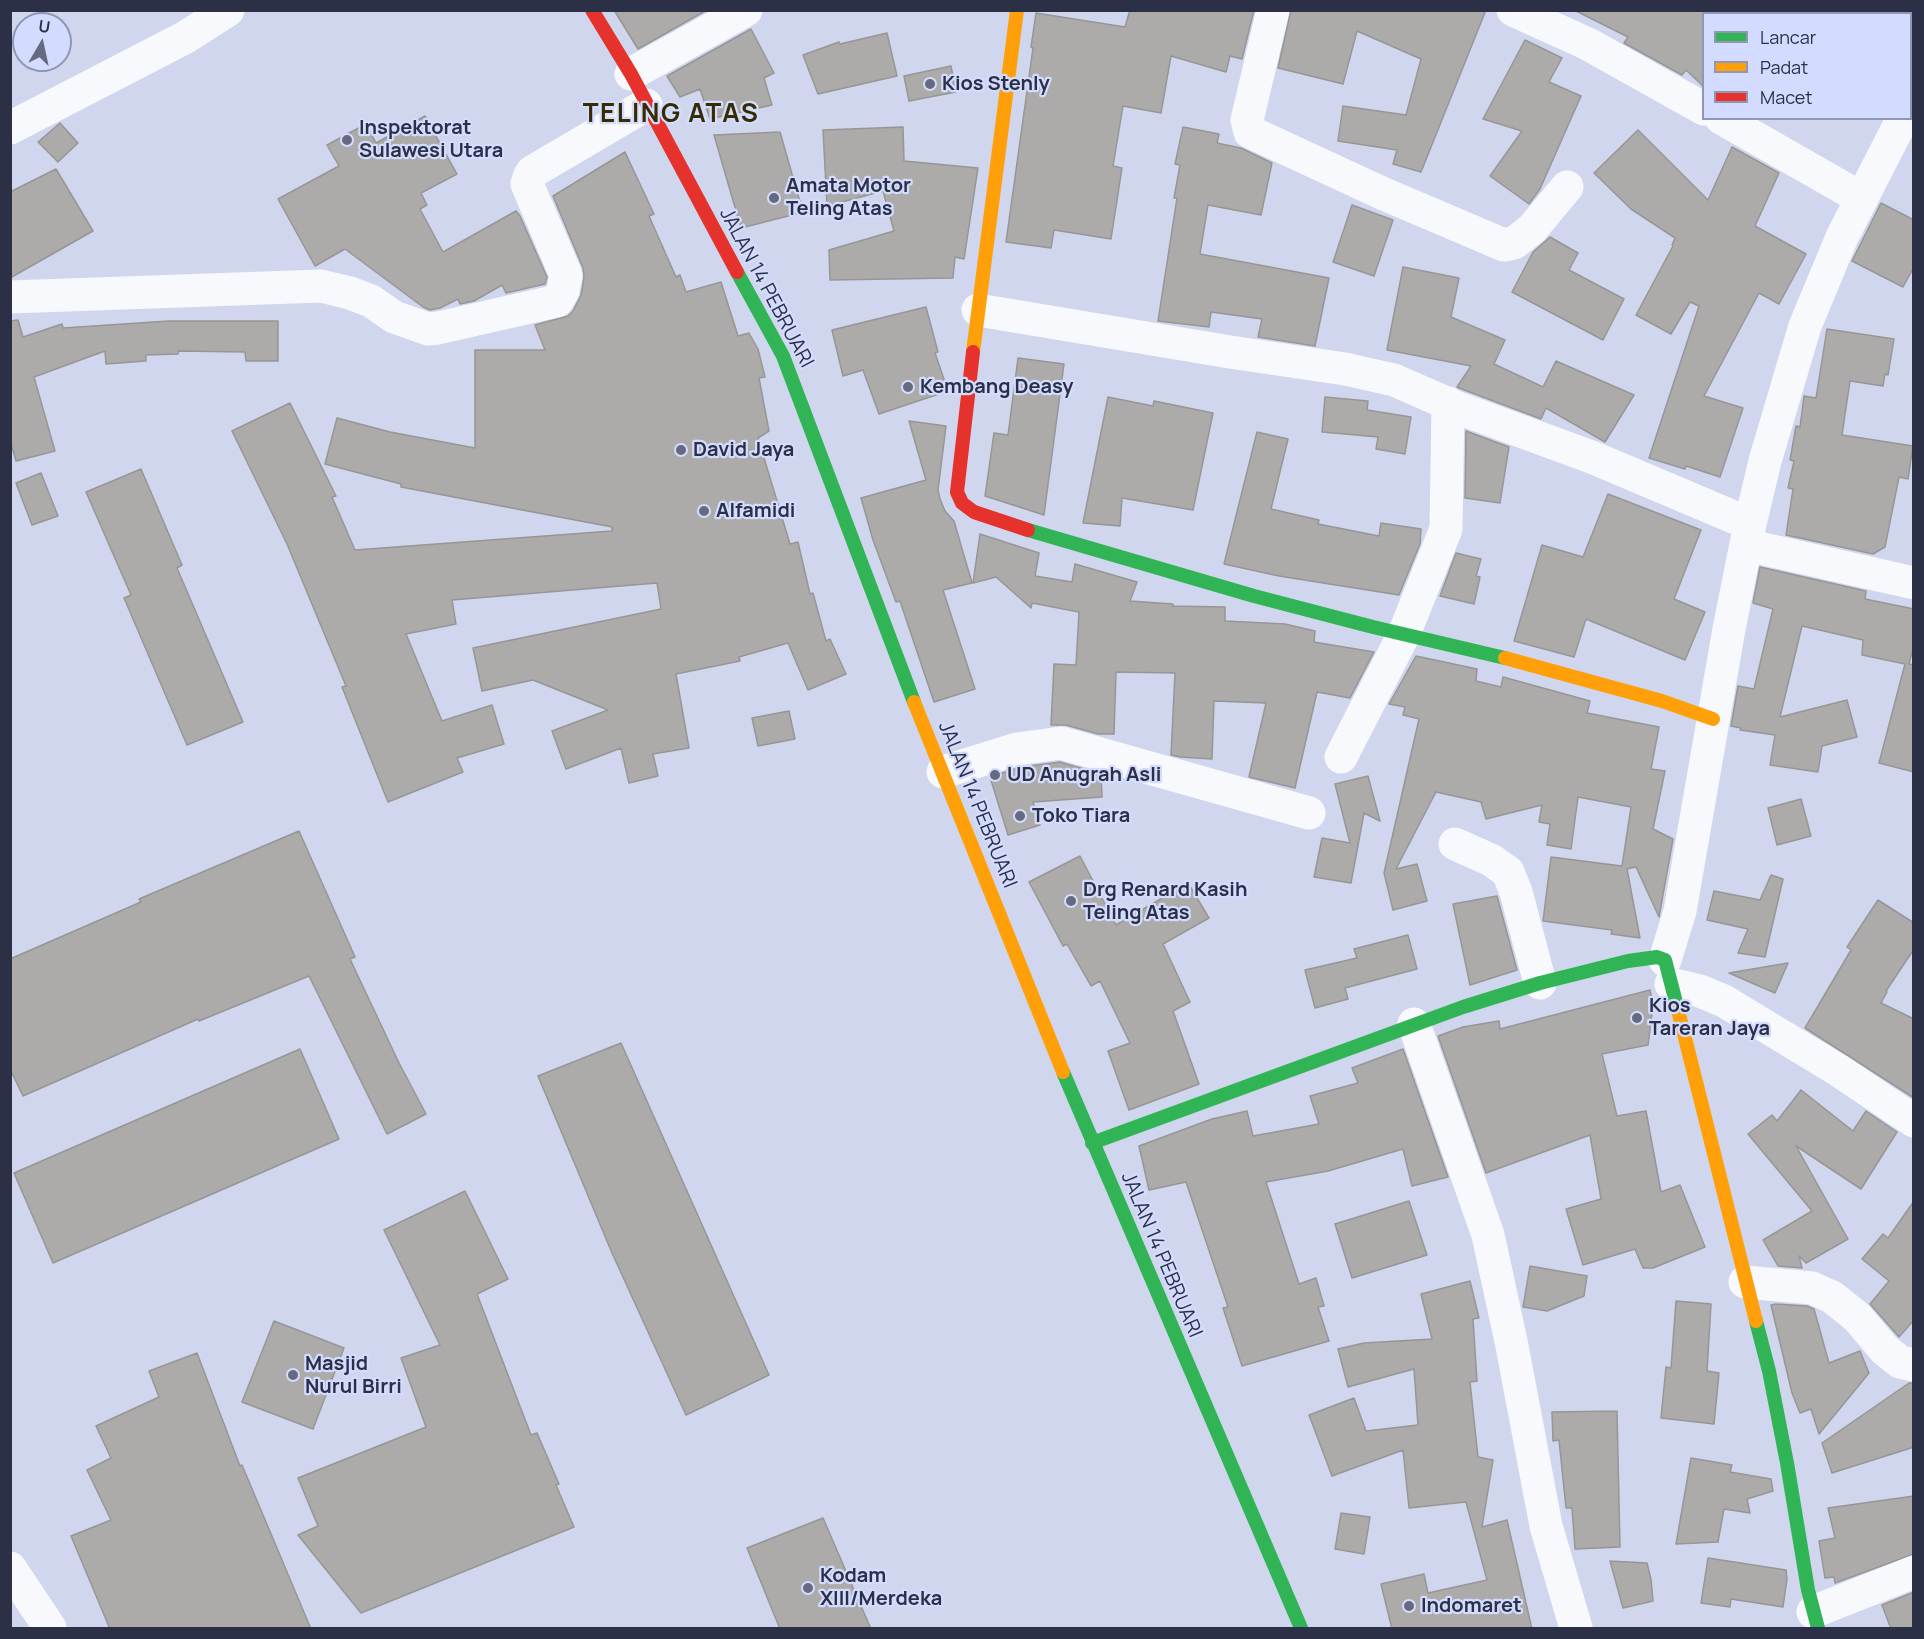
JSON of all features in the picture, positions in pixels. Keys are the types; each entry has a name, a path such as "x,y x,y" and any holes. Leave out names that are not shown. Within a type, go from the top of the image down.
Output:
{"street":[{"path":"10,128 186,37 228,10"},
{"name":"JALAN 14 PEBRUARI","path":"592,10 631,74 783,356 943,772 1092,1143 1301,1629"},
{"path":"631,74 746,10"},
{"path":"1017,10 957,492 962,504 974,512 1004,523 1306,611 1474,649 1662,701 1713,719"},
{"path":"1273,10 1247,120 1250,132 1384,194 1504,245 1514,243 1532,229 1567,187"},
{"path":"1513,10 1588,44 1702,108"},
{"path":"10,297 321,286 351,293 371,301 394,317 428,329 557,301 563,291 566,274 527,184 529,177 532,172 646,105"},
{"path":"1724,120 1860,198"},
{"path":"1668,972 1748,534 1765,461 1805,326 1860,198 1902,120"},
{"path":"978,310 1372,374 1394,380 1448,403 1594,458 1748,534 1914,583"},
{"path":"1341,757 1404,634 1446,529 1448,403"},
{"path":"943,772 1041,744 1061,743 1309,813"},
{"path":"1455,844 1491,860 1508,872 1516,892 1540,983"},
{"path":"1092,1143 1414,1024 1540,983 1628,961 1657,957 1668,972 1769,1371 1813,1623 1914,1572"},
{"path":"1668,972 1700,991 1724,1001 1838,1070 1914,1121"},
{"path":"1414,1024 1488,1236 1512,1346 1546,1526 1576,1629"},
{"path":"1745,1282 1812,1288 1832,1297 1857,1317 1900,1362 1914,1365"},
{"path":"10,1568 50,1629"}],"building":[{"path":"614,10 707,10 638,49"},
{"path":"1130,10 1254,10 1242,59 1230,56 1226,72 1171,56 1161,113 1123,106 1113,166 1122,168 1111,239 1054,230 1051,248 1006,242 1036,13 1125,27"},
{"path":"1291,10 1486,10 1421,172 1393,164 1397,150 1338,141 1343,106 1406,115 1421,59 1357,31 1343,84 1278,68"},
{"path":"1574,10 1704,10 1702,12 1702,85 1686,70 1682,75 1624,43 1628,37"},
{"path":"751,29 774,73 764,78 772,105 710,119 700,89 680,97 667,76"},
{"path":"887,33 897,76 818,94 803,55 839,42 840,44"},
{"path":"1525,40 1562,58 1549,82 1581,96 1540,189 1529,204 1490,176 1522,131 1483,119"},
{"name":"Kios Stenly","path":"951,66 956,92 909,101 904,76"},
{"path":"425,116 457,174 421,193 427,205 420,209 443,252 516,211 547,277 545,284 506,293 502,285 474,301 460,304 458,299 430,310 345,249 315,266 278,199 339,166 327,145 366,124 376,143"},
{"path":"60,123 78,143 58,162 38,142"},
{"path":"903,127 904,161 978,168 964,259 955,257 953,278 830,280 829,250 894,231 883,191 827,206 823,130"},
{"path":"1183,127 1219,134 1217,143 1241,148 1272,163 1261,215 1208,205 1200,254 1329,278 1315,346 1258,337 1262,319 1211,312 1209,327 1158,321 1177,198 1174,198 1180,165 1175,164"},
{"path":"1638,130 1708,200 1732,147 1779,173 1755,226 1806,254 1779,304 1759,293 1704,396 1743,408 1720,477 1686,466 1685,469 1649,458 1699,306 1690,302 1671,334 1636,315 1673,246 1675,238 1631,209 1594,173"},
{"path":"780,132 800,202 800,213 741,228 714,135"},
{"path":"625,152 654,214 649,216 676,277 680,275 686,292 721,282 738,336 749,333 758,349 765,377 759,378 769,431 758,438 790,544 798,542 810,594 813,593 826,641 830,639 846,674 808,690 788,643 739,657 740,661 676,674 689,748 653,754 658,776 629,783 621,748 566,769 552,731 608,710 533,680 482,691 473,648 661,609 657,583 452,600 456,624 406,634 442,721 492,705 504,744 457,758 463,772 388,802 342,687 346,686 287,544 232,431 290,403 336,496 332,497 355,550 612,531 612,527 401,487 401,484 325,464 337,418 390,432 475,448 475,350 545,350 535,325 568,316 581,295 583,268 553,196"},
{"path":"56,169 93,231 10,278 10,192"},
{"path":"1881,203 1914,220 1914,267 1903,287 1852,261"},
{"path":"1352,205 1393,220 1374,276 1333,262"},
{"path":"1550,237 1578,253 1569,270 1624,299 1603,340 1512,292 1533,252"},
{"path":"1403,267 1459,278 1451,317 1505,340 1494,364 1543,387 1556,361 1634,395 1605,442 1546,408 1541,419 1457,387 1471,366 1387,350"},
{"path":"926,307 938,352 935,353 948,391 879,414 863,370 843,376 832,330"},
{"path":"18,320 23,337 62,324 63,328 169,321 278,321 278,361 246,361 245,352 178,351 178,354 146,355 146,361 106,364 105,351 34,377 55,451 16,461 10,440 10,321"},
{"path":"1827,329 1894,339 1888,375 1885,374 1883,386 1850,381 1842,435 1913,446 1908,479 1899,477 1885,547 1873,554 1786,535 1793,489 1788,488 1794,461 1790,460 1796,426 1800,427 1804,396 1816,398"},
{"path":"1018,358 1064,364 1044,515 985,496 994,433 1008,435"},
{"path":"1108,397 1153,406 1154,401 1213,413 1193,510 1122,498 1120,526 1083,523"},
{"path":"1325,397 1368,401 1367,410 1411,417 1405,454 1376,449 1378,437 1322,432"},
{"path":"909,421 946,426 938,490 945,511 954,521 972,583 943,590 975,689 934,702 900,601 896,602 873,540 861,498 926,480"},
{"path":"1466,431 1509,447 1500,503 1465,498"},
{"path":"1257,432 1288,439 1271,509 1319,520 1318,524 1379,536 1381,523 1421,529 1420,544 1399,595 1279,576 1224,564"},
{"path":"141,469 182,565 177,568 243,722 187,745 124,598 131,595 86,492"},
{"path":"41,473 58,516 32,525 16,483"},
{"path":"1608,494 1701,530 1674,599 1705,612 1685,660 1586,619 1574,657 1514,641 1542,545 1583,557"},
{"path":"980,534 1039,553 1035,576 1072,582 1075,564 1137,582 1130,601 1173,604 1173,606 1225,607 1225,621 1285,624 1315,631 1314,642 1374,652 1350,698 1317,692 1295,788 1249,777 1266,703 1214,701 1212,759 1171,755 1175,673 1116,672 1114,734 1098,734 1066,725 1051,725 1054,664 1076,665 1079,612 1032,603 1031,608 996,577 973,583"},
{"path":"1456,553 1481,559 1476,576 1480,577 1474,604 1440,596"},
{"path":"1760,567 1866,591 1865,599 1914,609 1914,644 1909,664 1914,665 1914,772 1879,763 1905,664 1862,655 1863,640 1802,626 1780,717 1847,700 1857,737 1822,746 1818,772 1770,765 1775,735 1740,730 1741,728 1731,726 1738,686 1754,689 1773,609 1753,603"},
{"path":"1416,656 1477,669 1476,681 1501,687 1503,677 1590,701 1587,713 1659,727 1651,769 1665,771 1653,829 1673,839 1659,917 1636,867 1627,869 1640,938 1611,934 1612,930 1543,921 1551,857 1622,866 1631,807 1578,797 1571,849 1547,845 1550,824 1539,822 1542,805 1486,819 1481,802 1436,792 1396,869 1417,864 1427,901 1393,910 1384,873 1419,719 1403,715 1405,707 1389,704"},
{"path":"789,711 795,739 758,746 752,718"},
{"path":"1060,762 1101,774 1102,797 1033,802 1040,825 1008,835 990,777 1021,767"},
{"path":"1368,776 1380,821 1364,813 1351,883 1314,877 1322,838 1350,843 1335,784"},
{"path":"1801,799 1811,836 1777,845 1768,808"},
{"path":"299,831 355,957 350,959 426,1114 387,1134 309,976 199,1021 198,1019 23,1096 10,1069 10,959 141,902 139,899"},
{"path":"1080,856 1116,925 1188,883 1209,918 1163,944 1190,1002 1173,1011 1199,1084 1129,1110 1108,1051 1130,1043 1100,981 1091,986 1067,944 1063,946 1029,882"},
{"path":"1771,875 1783,879 1765,957 1738,953 1748,929 1707,920 1714,891 1760,900"},
{"path":"1497,896 1517,970 1470,985 1453,904"},
{"path":"1878,900 1914,923 1914,949 1886,991 1881,1003 1914,1019 1914,1098 1805,1028 1851,950 1847,947"},
{"path":"1408,935 1417,969 1345,988 1348,999 1315,1008 1305,970 1357,958 1354,949"},
{"path":"1788,963 1775,993 1729,973"},
{"path":"1650,990 1653,1005 1648,1045 1602,1054 1617,1116 1646,1111 1661,1192 1680,1185 1705,1247 1653,1268 1643,1268 1635,1249 1583,1265 1566,1209 1601,1199 1590,1135 1486,1173 1438,1036 1463,1027 1499,1021 1500,1029"},
{"path":"621,1043 769,1375 686,1415 612,1253 538,1076"},
{"path":"300,1049 339,1139 53,1263 14,1173"},
{"path":"1403,1049 1448,1177 1412,1186 1403,1149 1328,1171 1266,1182 1299,1284 1316,1278 1324,1306 1318,1307 1329,1341 1242,1366 1223,1308 1228,1307 1186,1182 1149,1190 1139,1146 1212,1119 1247,1111 1253,1136 1319,1124 1310,1096 1358,1083 1352,1068"},
{"path":"1801,1090 1853,1131 1866,1111 1897,1132 1861,1189 1796,1146 1848,1239 1806,1263 1799,1256 1802,1268 1778,1266 1763,1240 1812,1211 1748,1134 1772,1115 1777,1121"},
{"path":"465,1191 508,1279 477,1294 531,1435 537,1433 574,1527 361,1613 298,1535 318,1526 298,1478 426,1427 401,1358 440,1345 384,1230"},
{"path":"1409,1201 1427,1255 1352,1278 1335,1224"},
{"path":"1914,1201 1914,1320 1899,1337 1870,1304 1889,1281 1862,1259 1883,1234 1888,1238"},
{"path":"1530,1266 1587,1276 1584,1296 1547,1311 1523,1307"},
{"path":"1470,1281 1479,1318 1473,1319 1477,1381 1470,1382 1478,1457 1493,1460 1482,1527 1507,1520 1532,1629 1392,1629 1381,1584 1424,1574 1428,1593 1487,1580 1466,1502 1409,1508 1403,1450 1332,1476 1309,1415 1354,1398 1366,1431 1418,1425 1414,1369 1348,1387 1338,1349 1364,1343 1432,1339 1421,1294"},
{"path":"1676,1301 1711,1304 1707,1371 1719,1373 1714,1424 1661,1418 1666,1367 1671,1368"},
{"path":"1771,1305 1807,1306 1814,1309 1829,1363 1860,1351 1869,1373 1819,1434 1811,1409 1800,1413 1792,1393"},
{"name":"Masjid Nurul Birri","path":"274,1321 344,1348 313,1429 242,1402"},
{"path":"197,1353 240,1466 242,1465 311,1629 110,1629 71,1536 111,1520 87,1470 111,1458 96,1426 159,1397 149,1371"},
{"path":"1909,1383 1914,1383 1914,1447 1832,1473 1822,1443"},
{"path":"1617,1411 1620,1547 1575,1549 1572,1508 1566,1508 1559,1440 1553,1441 1552,1412"},
{"path":"1691,1458 1732,1465 1730,1472 1771,1479 1773,1491 1747,1499 1750,1513 1724,1509 1718,1542 1676,1544"},
{"path":"1914,1496 1914,1554 1835,1583 1834,1577 1825,1578 1819,1541 1835,1538 1828,1508"},
{"path":"1341,1513 1370,1517 1364,1554 1335,1549"},
{"name":"Kodam XIII/Merdeka","path":"823,1518 871,1629 780,1629 747,1548"},
{"path":"1708,1558 1786,1570 1783,1607 1731,1599 1730,1607 1701,1603"},
{"path":"1610,1561 1647,1563 1653,1601 1623,1608"},
{"path":"1914,1592 1914,1629 1891,1629 1882,1605"}],"traffic: fast":[{"path":"737,272 783,356 914,702"},
{"path":"1028,530 1254,596 1505,658"},
{"path":"1092,1143 1463,1007 1540,983 1628,961 1657,957 1665,960 1678,1010"},
{"path":"1063,1072 1301,1628"},
{"path":"1756,1321 1769,1371 1808,1590 1818,1628"}],"traffic: slow":[{"path":"973,352 1017,10"},
{"path":"1505,658 1662,701 1713,719"},
{"path":"914,702 1063,1072"},
{"path":"1678,1010 1756,1321"}],"traffic: jam":[{"path":"592,10 631,74 737,272"},
{"path":"973,352 957,492 962,503 974,512 1028,530"}],"place":[{"name":"Kios Stenly","path":"930,84"},
{"name":"Inspektorat Sulawesi Utara","path":"347,140"},
{"name":"Amata Motor Teling Atas","path":"774,198"},
{"name":"Kembang Deasy","path":"908,387"},
{"name":"David Jaya","path":"681,450"},
{"name":"Alfamidi","path":"704,511"},
{"name":"UD Anugrah Asli","path":"995,775"},
{"name":"Toko Tiara","path":"1020,816"},
{"name":"Drg Renard Kasih Teling Atas","path":"1071,901"},
{"name":"Kios Tareran Jaya","path":"1637,1018"},
{"name":"Masjid Nurul Birri","path":"293,1375"},
{"name":"Kodam XIII/Merdeka","path":"808,1588"},
{"name":"Indomaret","path":"1409,1606"}],"district":[{"name":"TELING ATAS","path":"671,115"}]}
